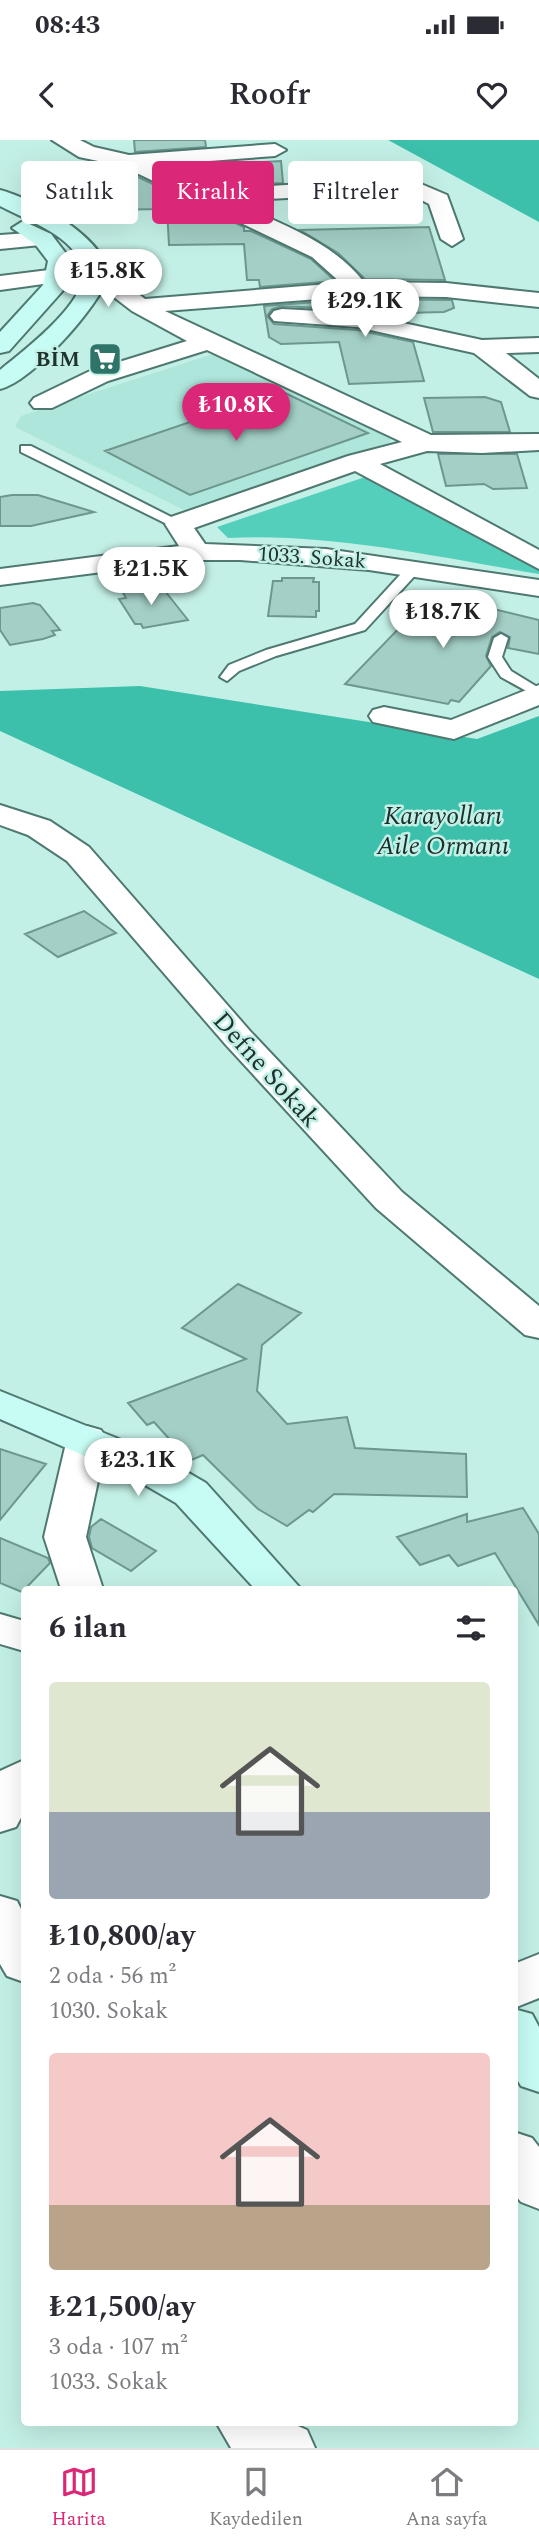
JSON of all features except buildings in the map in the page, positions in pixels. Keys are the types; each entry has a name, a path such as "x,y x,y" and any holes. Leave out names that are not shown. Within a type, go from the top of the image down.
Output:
{"street":[{"path":"63,140 87,152 129,161 275,150"},
{"path":"274,192 365,187 414,188 439,200 452,239"},
{"path":"0,197 74,238 94,262 97,273 92,291 63,326 0,383"},
{"path":"0,215 43,239 58,268 54,287 5,337"},
{"path":"260,224 320,252 344,272 357,289"},
{"path":"0,242 43,239"},
{"path":"0,283 58,268 97,273 140,306 172,325 426,443"},
{"path":"140,306 357,289 446,290 539,300"},
{"path":"172,325 206,319 298,315 357,320 482,347 539,345"},
{"path":"43,403 99,376 208,342"},
{"path":"482,347 539,391"},
{"path":"197,552 178,524 358,462 426,443 482,445 539,442"},
{"path":"358,462 539,561"},
{"name":"1033. Sokak","path":"0,577 197,552 378,561 539,588"},
{"path":"384,716 454,730 539,694"},
{"name":"Defne Sokak","path":"0,814 39,828 78,854 237,1038 389,1200 539,1326"},
{"path":"0,1404 141,1464 191,1493 278,1586"},
{"path":"81,1586 65,1536 87,1439"},
{"path":"0,1629 21,1635"},
{"path":"0,1815 14,1785 21,1779"},
{"path":"0,1914 21,1957"},
{"path":"518,1986 539,1973"},
{"path":"518,2014 539,2028"},
{"path":"518,2035 539,2072"},
{"path":"518,2158 539,2187"},
{"path":"247,2426 287,2448"}],"lane":[{"path":"26,449 178,524"},
{"path":"227,677 234,668 271,653 360,627 415,567"},
{"path":"501,638 495,657 506,674 539,694"}],"shaded area":[{"path":"216,353 391,439 389,444 186,511 15,427 21,416"}],"green space":[{"path":"388,140 539,140 539,222"},
{"path":"365,477 539,570 539,574 345,543 267,537 228,538 217,527"},
{"name":"Karayolları Aile Ormanı","path":"140,686 477,739 539,716 539,979 0,731 0,691"}],"place":[{"name":"BİM","path":"105,359"}]}
